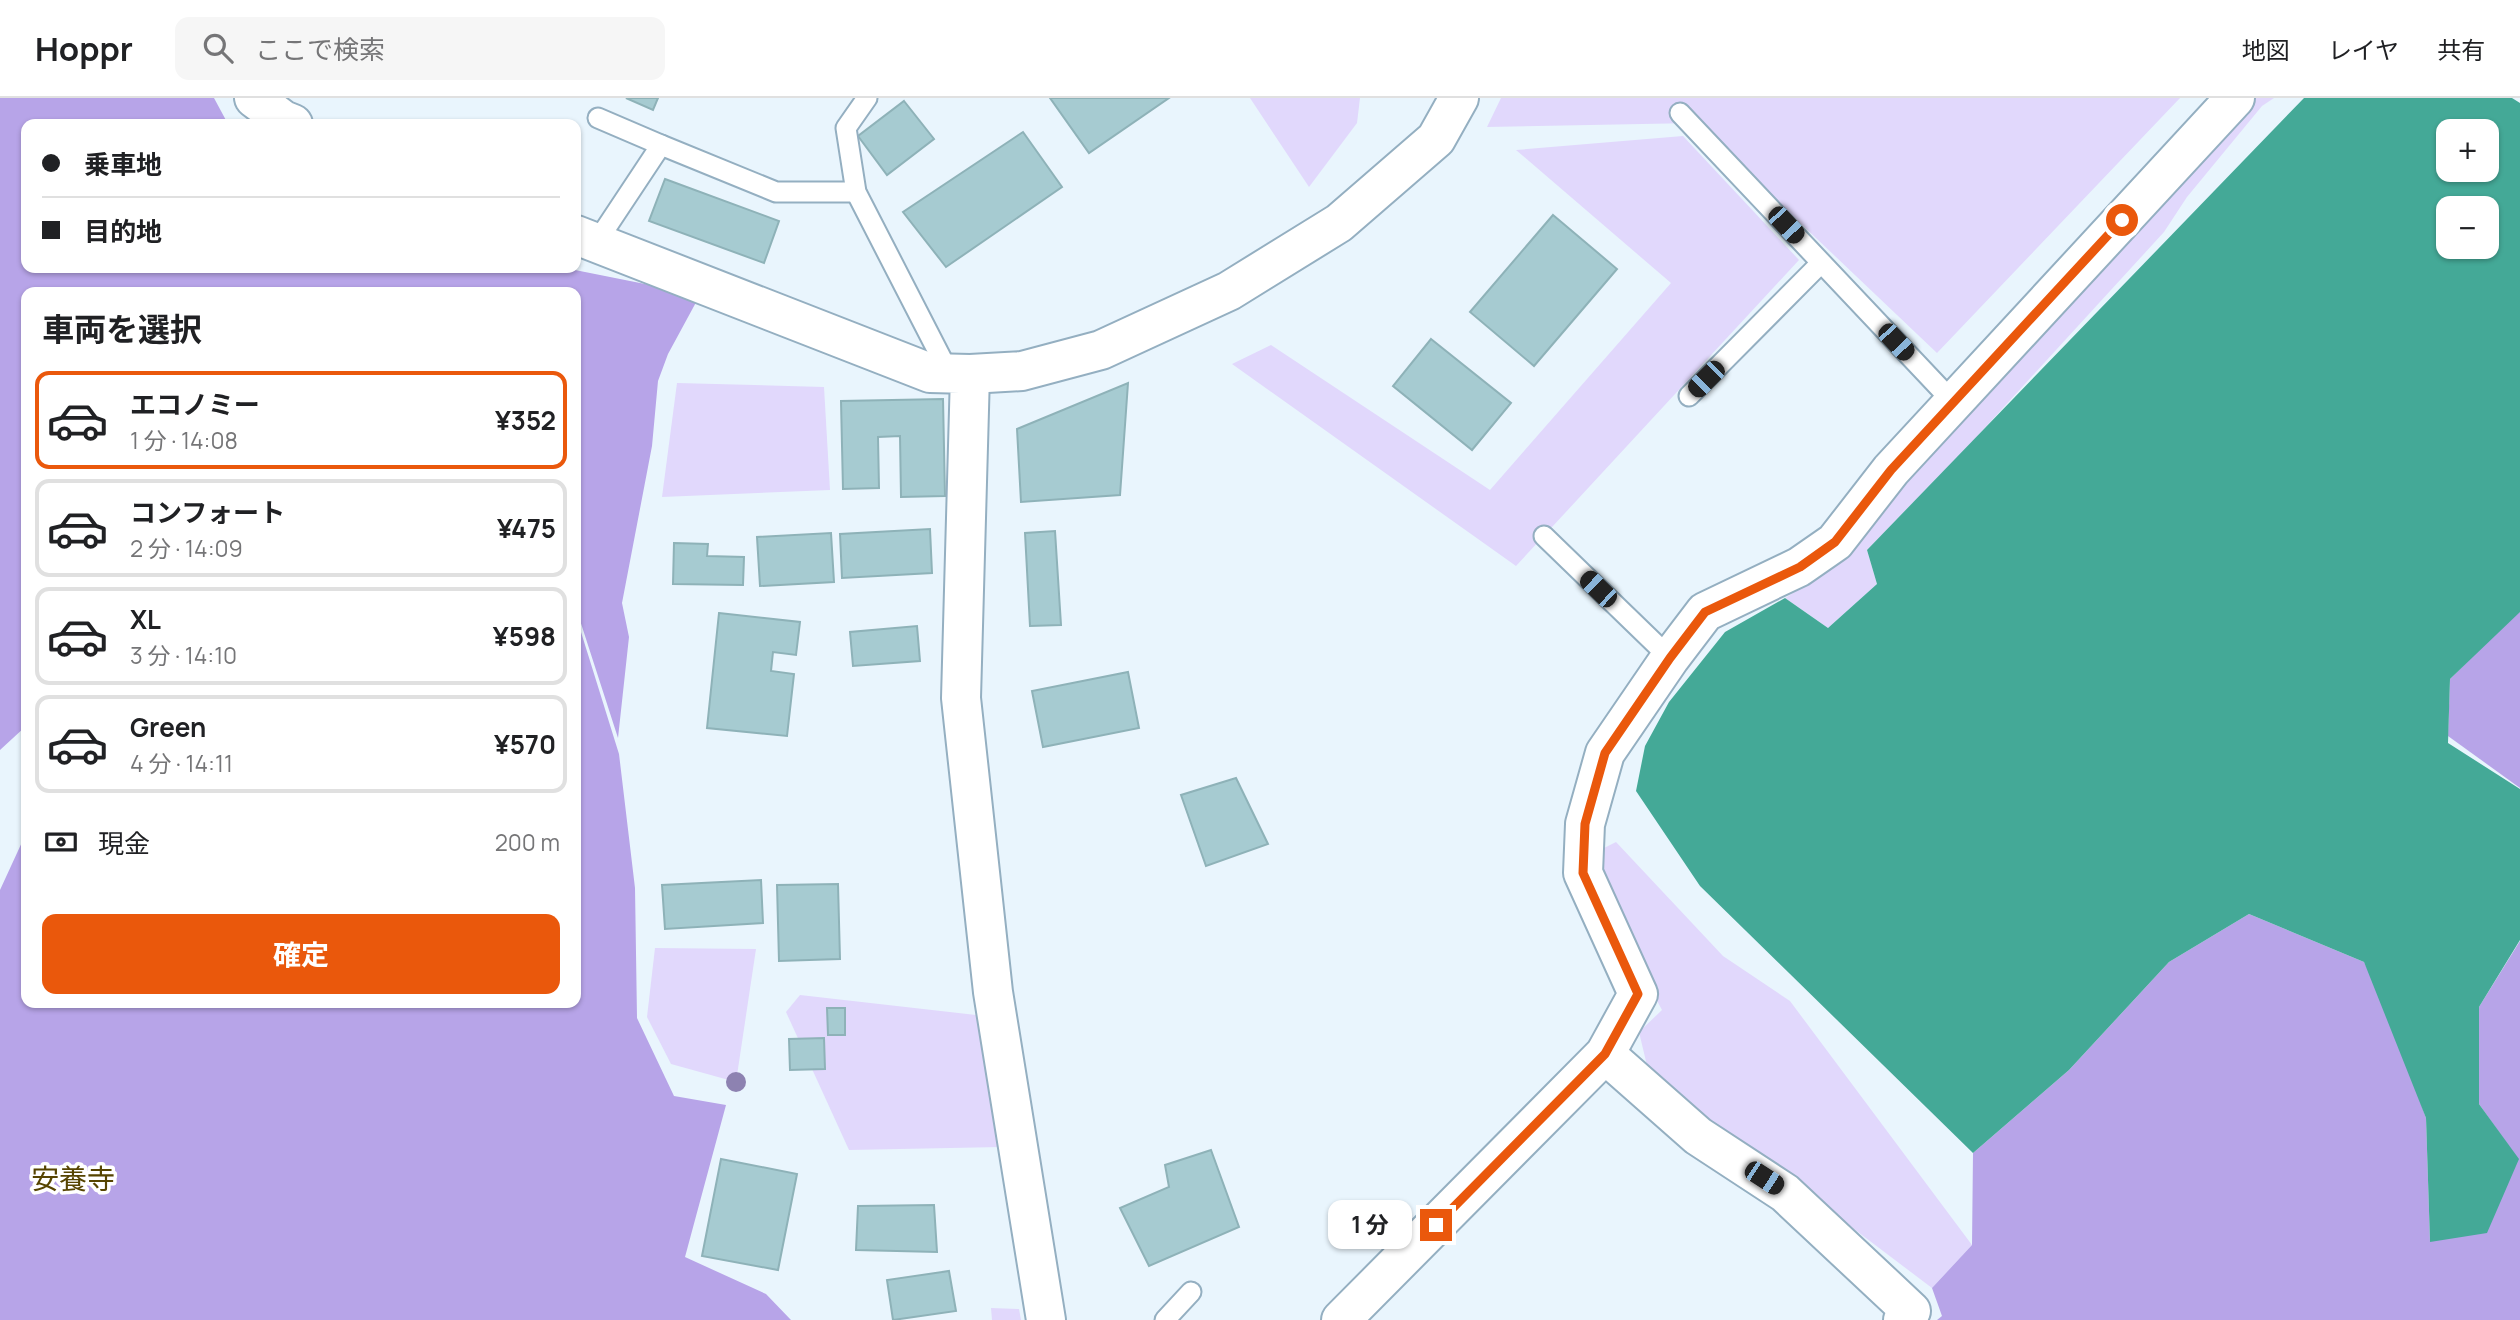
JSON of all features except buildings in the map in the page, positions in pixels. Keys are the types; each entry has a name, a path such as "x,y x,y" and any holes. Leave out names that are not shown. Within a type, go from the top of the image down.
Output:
{"street":[{"path":"254,98 282,119"},
{"path":"586,239 930,373 1022,371 1101,350 1229,291 1339,223 1436,139 1458,98"},
{"path":"1341,1320 1605,1054 1638,994 1583,873 1585,824 1605,753 1670,658 1705,612 1800,567 1835,542 1891,470 2235,98"},
{"path":"960,374 961,698 993,992 1046,1320"},
{"path":"1605,1054 1698,1136 1786,1192 1912,1311 1903,1320"}],"lane":[{"path":"867,98 846,128 856,192 960,374"},
{"path":"1680,113 1953,402"},
{"path":"598,118 776,192 856,192"},
{"path":"586,239 661,145"},
{"path":"1689,396 1821,263"},
{"path":"1544,536 1670,658"},
{"path":"1165,1320 1191,1292"}],"shaded area":[{"path":"0,98 214,98 225,119 21,119 21,273 581,271 700,295 668,354 658,381 652,446 622,603 629,637 618,738 581,623 581,287 21,287 21,731 0,750"},
{"path":"1250,98 1360,98 1357,123 1309,187"},
{"path":"1501,98 2180,98 1937,353 1695,123 1487,127"},
{"path":"2246,98 2274,98 2262,106 2187,197 2164,232 1971,443 1867,550 1877,584 1828,628 1785,598 1847,559 1931,453"},
{"path":"2304,98 2512,98 2520,103 2520,612 2450,679 2448,743 2520,789 2520,940 2479,1007 2479,1104 2519,1159 2487,1233 2430,1242 2426,1118 2364,962 2249,914 2169,962 2069,1070 1973,1153 1700,886 1636,791 1645,746 1669,702 1725,632 1785,598 1828,628 1877,584 1867,550"},
{"path":"1683,136 1799,260 1516,566 1232,364 1271,345 1490,490 1671,283 1516,150"},
{"path":"677,383 824,387 830,490 662,497"},
{"path":"2520,610 2520,788 2448,736 2450,679"},
{"path":"581,632 619,754 635,888 637,1018 674,1096 726,1105 685,1257 766,1294 791,1320 0,1320 0,890 21,844 21,1008 581,1008"},
{"path":"1616,842 1723,956 1790,1001 1972,1245 1932,1288 1649,1074 1639,1032 1662,1010 1631,952 1594,853"},
{"path":"2249,914 2364,962 2385,1004 2426,1118 2430,1242 2518,1159 2479,1104 2479,1007 2520,941 2520,1320 1937,1320 1942,1316 1932,1288 1972,1245 1973,1153 2069,1070 2169,962"},
{"path":"655,948 756,949 736,1082 671,1064 647,1017"},
{"path":"800,995 976,1015 1001,1147 849,1150 786,1012"},
{"path":"991,1308 1019,1309 1021,1320 992,1320"}],"district":[{"name":"安養寺","path":"73,1178"}],"route":[{"path":"1436,1225 1605,1054 1638,994 1583,873 1585,824 1605,753 1705,612 1800,567 1835,542 1891,470 2122,220"}]}
